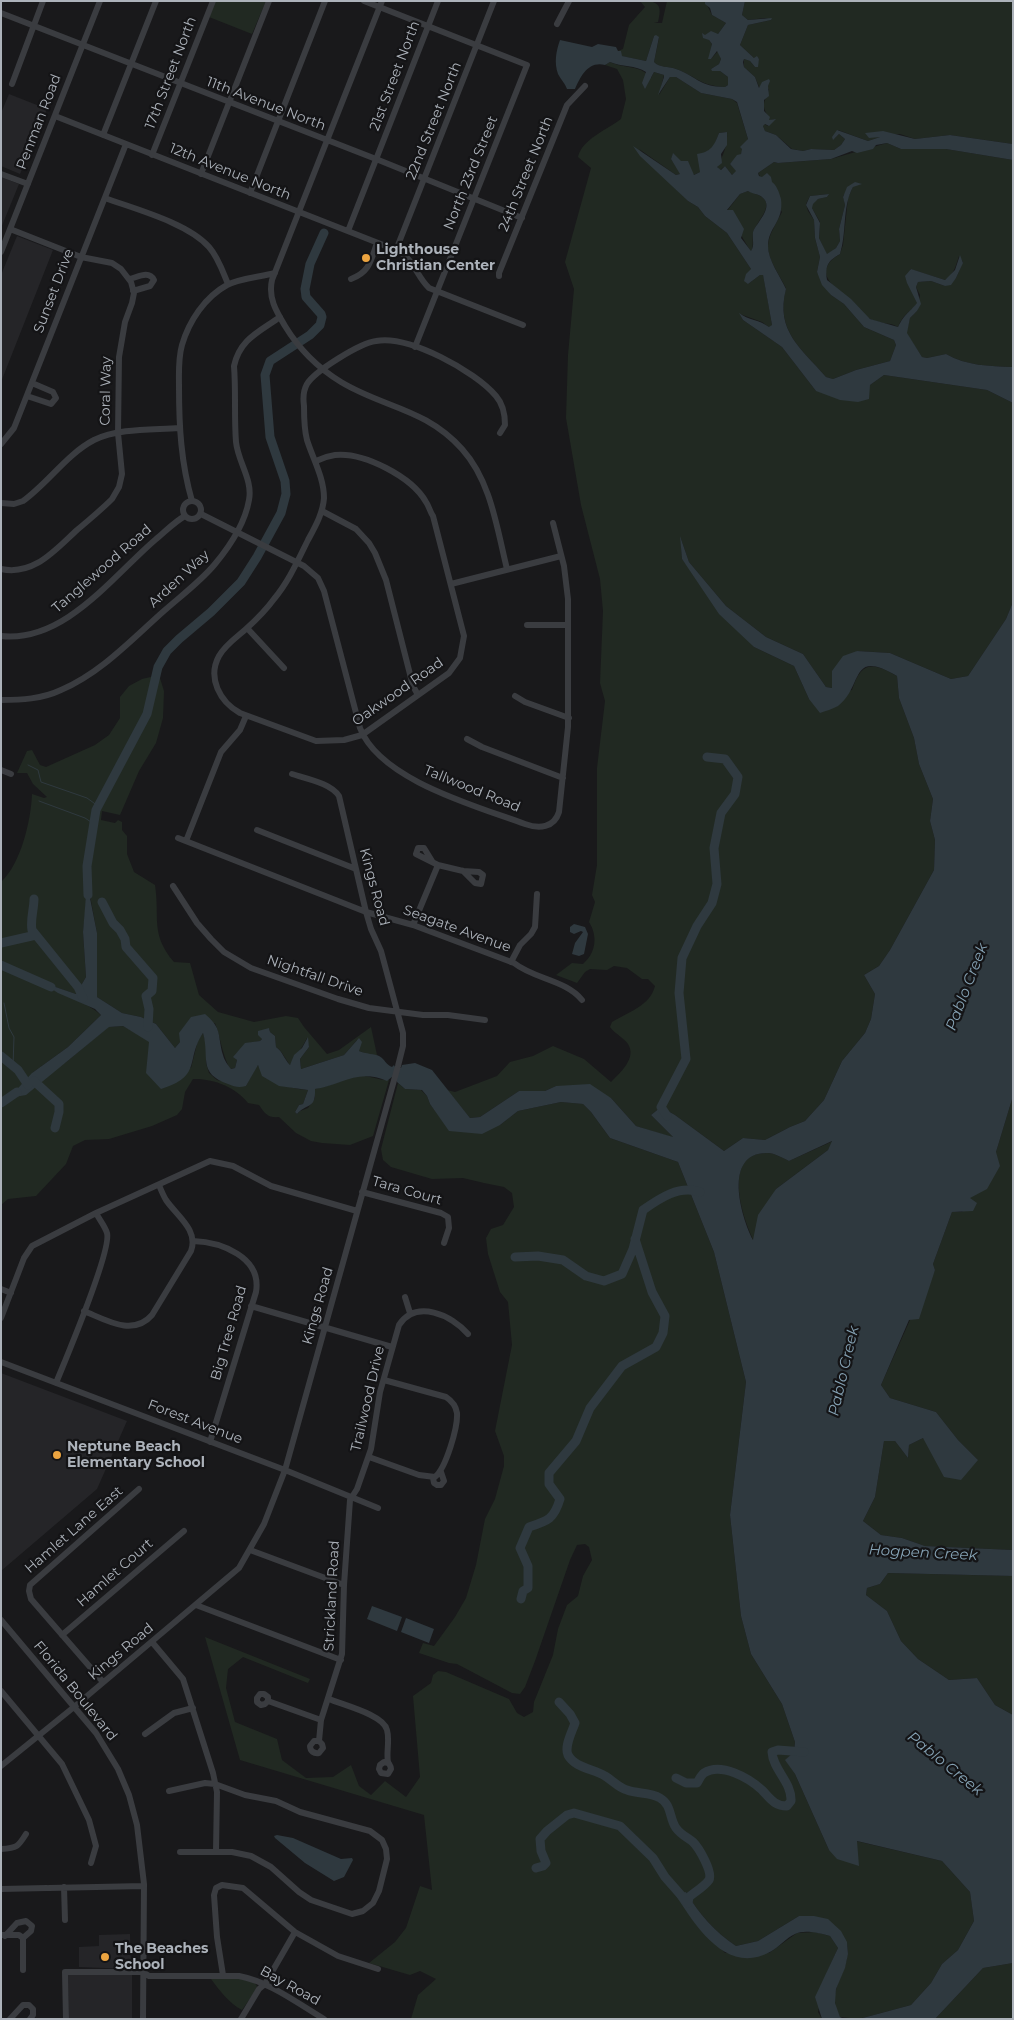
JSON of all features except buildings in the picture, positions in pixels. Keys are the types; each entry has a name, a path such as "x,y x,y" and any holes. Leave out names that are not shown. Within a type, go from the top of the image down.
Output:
{"street":[{"path":"12,84 43,1"},
{"name":"Penman Road","path":"1,252 100,1"},
{"path":"103,135 156,1"},
{"name":"17th Street North","path":"152,154 213,1"},
{"path":"201,174 269,1"},
{"path":"250,193 325,1"},
{"path":"364,1 381,4 428,26 477,45"},
{"name":"21st Street North","path":"348,231 438,1"},
{"name":"22nd Street North","path":"396,250 494,1"},
{"path":"557,24 569,1"},
{"path":"381,4 275,272 270,287 270,296 280,318 297,344 324,370 352,388 431,422 464,451 476,469 488,497 507,569"},
{"name":"11th Avenue North","path":"1,13 522,218"},
{"name":"North 23rd Street","path":"415,347 527,65 477,45"},
{"name":"24th Street North","path":"499,276 498,273 567,105 584,86"},
{"name":"12th Avenue North","path":"55,116 396,250"},
{"name":"Sunset Drive","path":"1,444 14,428 126,144"},
{"path":"1,174 28,184"},
{"path":"105,198 175,224 196,235 213,252 228,284"},
{"path":"10,229 81,257 112,263 121,269 130,280 147,274 154,280 150,286 133,291"},
{"path":"351,278 365,271 377,243"},
{"path":"396,250 408,257 424,283 437,291 523,325"},
{"path":"192,501 179,428 179,364 182,346 194,317 207,301 228,284 275,272"},
{"name":"Coral Way","path":"1,569 24,569 45,559 112,499 119,487 122,474 118,433 119,357 121,336 132,303 133,291 130,280"},
{"name":"Arden Way","path":"1,700 19,700 46,695 70,686 96,671 206,573 222,554 237,531 247,509 250,493 248,480 242,467 236,442 234,366 237,354 246,341 280,318"},
{"path":"324,370 355,348 376,341 401,342 415,347 456,364 497,397 505,416 505,424 500,433"},
{"name":"Oakwood Road","path":"316,461 335,455 350,456 394,472 413,486 426,502 432,516 464,636 463,650 460,658 449,673 362,735 331,742 316,741 246,716 233,709 223,699 216,685 215,671 220,655 276,597 322,511 323,490 306,432 304,391 311,379 324,370"},
{"path":"27,396 51,404 56,398 53,392 32,383"},
{"path":"1,503 14,504 23,500 86,446 102,437 118,433 179,428"},
{"path":"192,501 200,505 201,514 194,519 186,516 183,511 184,505 192,501"},
{"path":"322,511 356,529 369,543 386,580 413,686 418,695"},
{"name":"Tallwood Road","path":"201,514 296,562 312,572 322,584 362,735 371,748 399,771 439,792 533,827 547,826 557,817 569,718 568,599 553,523"},
{"name":"Tanglewood Road","path":"1,636 31,634 61,623 81,608 162,534 186,516"},
{"path":"451,584 561,556"},
{"path":"527,625 567,626"},
{"path":"247,628 284,668"},
{"path":"515,696 525,702 569,718"},
{"path":"186,842 221,752 240,730 246,716"},
{"path":"466,739 563,778"},
{"path":"2,772 11,774"},
{"name":"Kings Road","path":"1,1766 239,1568 264,1524 285,1470 356,1211 395,1078 404,1039 381,951 366,912 339,796 329,787 292,774"},
{"path":"258,830 356,869"},
{"name":"Seagate Avenue","path":"178,838 366,912 413,925 511,962 524,971 575,991 582,1000"},
{"path":"413,925 435,863 464,871"},
{"name":"Nightfall Drive","path":"173,886 197,923 211,939 238,961 267,974 370,1008 485,1020"},
{"path":"511,962 520,945 535,927 536,894"},
{"path":"1,1318 24,1258 32,1246 96,1213 210,1162 222,1163 243,1171 271,1186 356,1211"},
{"path":"84,1311 126,1327 138,1326 152,1315 191,1251 193,1241 188,1228 165,1199 158,1185"},
{"name":"Tara Court","path":"362,1192 441,1213 448,1217 449,1228 444,1243"},
{"path":"56,1383 98,1274 108,1239 107,1233 96,1213"},
{"name":"Big Tree Road","path":"193,1241 203,1241 234,1252 248,1262 253,1269 257,1282 210,1442"},
{"path":"1,1289 11,1293"},
{"path":"405,1297 410,1313 438,1314 462,1326 468,1334"},
{"path":"251,1306 392,1347"},
{"name":"Trailwood Drive","path":"351,1497 357,1488 369,1457 384,1380 399,1325 404,1317 410,1313"},
{"name":"Forest Avenue","path":"1,1362 285,1470 378,1508"},
{"path":"369,1457 433,1478 441,1472 448,1456 456,1421 454,1404 442,1395 384,1380"},
{"name":"Hamlet Lane East","path":"62,1635 31,1599 29,1591 33,1581 139,1489"},
{"name":"Strickland Road","path":"196,1605 341,1660 344,1585 351,1497"},
{"name":"Hamlet Court","path":"62,1635 184,1531"},
{"path":"250,1550 344,1585"},
{"name":"Florida Boulevard","path":"1,1620 106,1748 129,1795 137,1825 144,1886 143,2019"},
{"path":"62,1635 103,1682"},
{"path":"152,1642 183,1680 193,1708 217,1792 216,1852"},
{"path":"319,1741 321,1720 341,1660"},
{"path":"1,1691 62,1764 89,1820 96,1846 92,1863"},
{"path":"329,1699 376,1717 387,1727 389,1744 388,1763"},
{"path":"268,1701 321,1720"},
{"path":"146,1734 174,1713 193,1708"},
{"path":"169,1791 205,1783 215,1784 245,1795 276,1801 300,1812 370,1831 382,1840 387,1859 373,1904 363,1911 349,1913 311,1900 271,1867 258,1859 238,1853 180,1852"},
{"path":"1,1849 19,1846 26,1834"},
{"path":"223,1975 217,1937 214,1894 216,1888 222,1885 243,1888 295,1932 338,1956 378,1970"},
{"path":"1,1888 144,1886"},
{"path":"64,1887 65,1920"},
{"path":"3,1935 17,1923 26,1920 32,1926 31,1931 23,1938 23,1970"},
{"path":"241,2019 259,1989 265,1984 295,1932"},
{"path":"3,1935 19,1935 23,1938"},
{"name":"Bay Road","path":"66,2019 65,1972 143,1972 149,1976 223,1975 253,1979 265,1984 324,2019"},
{"path":"10,2019 18,2016 18,2008 23,2005 29,2005 33,2009 33,2015 30,2019"}],"shaded area":[{"path":"215,1 266,1 252,34 209,17"},
{"path":"640,1 657,4 660,11 658,22 654,23 662,23 667,1 705,1 712,15 726,23 718,34 709,40 712,44 711,59 718,51 721,59 719,64 711,69 720,71 728,77 728,85 725,87 710,85 676,69 656,64 654,62 659,38 654,36 646,61 621,56 618,51 623,49 629,25 645,7"},
{"path":"745,1 1013,1 1013,144 950,135 915,139 900,134 873,137 880,137 868,141 838,130 834,139 839,134 845,139 834,150 811,149 803,151 792,149 776,135 765,131 764,124 768,126 774,119 769,121 764,106 769,89 761,87 760,89 755,77 744,67 744,59 757,67 759,58 754,58 740,45 748,25 771,20 765,18 748,20 742,15"},
{"path":"610,62 637,69 651,78 654,72 664,75 659,95 670,77 676,77 701,93 732,99 737,103 748,139 741,154 730,164 737,171 732,175 725,166 720,170 717,167 725,150 727,132 719,133 714,146 707,153 700,172 694,175 673,154 671,159 681,174 676,175 639,149 688,201 698,207 705,216 727,233 751,269 748,284 763,274 772,325 770,328 762,322 740,314 743,320 782,347 816,391 870,385 884,375 987,390 1013,403 1013,602 1006,619 968,676 951,679 890,653 857,651 832,688 826,687 803,654 766,637 726,606 689,562 681,539 682,559 754,647 794,666 809,699 852,690 859,674 869,667 881,668 897,676 899,698 914,738 919,764 933,799 930,821 935,840 934,870 890,950 879,966 864,975 875,994 871,1019 865,1033 842,1061 824,1100 805,1121 765,1140 743,1138 724,1151 661,1107 651,1115 674,1138 636,1126 611,1098 556,1086 545,1091 519,1091 480,1117 470,1118 447,1090 455,1092 497,1076 510,1062 533,1056 553,1046 584,1059 611,1082 626,1065 630,1055 628,1044 610,1027 612,1022 643,1004 655,986 648,979 642,979 627,968 614,966 607,970 590,969 585,972 577,983 556,975 572,963 583,964 591,955 594,944 594,933 589,922 595,902 592,895 597,865 597,768 605,701 600,683 603,611 600,579 581,505 566,418 568,355 574,289 565,262 591,168 578,157 580,151 596,135 621,119 626,99 623,80 617,69 605,65"},
{"path":"9,94 47,109 20,174 1,166 1,113"},
{"path":"887,143 901,149 946,149 1013,160 1013,367 970,363 946,354 927,358 922,357 906,333 910,318 917,311 920,295 916,287 918,282 931,281 945,286 956,278 963,262 959,256 953,273 945,280 910,269 913,293 918,303 900,322 898,327 869,319 833,285 826,273 827,267 840,254 843,245 848,198 855,182 843,196 845,205 839,229 840,241 836,248 827,255 819,238 820,222 812,208 812,204 818,199 827,197 828,194 810,196 806,204 814,220 815,238 820,257 817,272 831,295 844,304 864,327 894,340 896,345 890,361 856,370 833,379 826,377 792,338 784,316 786,288 768,250 770,237 782,212 758,173 774,162 831,159"},
{"path":"1,177 19,184 1,228"},
{"path":"748,191 762,197 766,205 763,215 754,229 751,252 727,211 740,194"},
{"path":"17,236 53,250 1,382 1,275"},
{"path":"159,675 164,691 163,718 156,743 139,771 120,815 102,811 101,820 115,823 118,820 122,822 122,830 127,836 127,854 134,872 155,885 157,925 166,952 174,962 190,963 199,995 218,1012 254,1022 286,1016 298,1018 327,1054 339,1050 371,1027 377,1055 370,1055 359,1051 357,1040 344,1055 301,1069 300,1059 309,1047 307,1038 290,1065 276,1047 275,1036 270,1032 270,1029 260,1041 245,1044 234,1057 237,1060 235,1068 230,1069 215,1023 180,1042 175,1048 156,1024 141,1017 122,1013 97,997 97,933 88,885 83,932 86,977 76,994 43,983 88,1006 101,1015 68,1047 32,1073 65,1063 108,1027 123,1026 191,1068 198,1040 203,1033 207,1047 206,1063 209,1073 217,1080 246,1086 257,1065 275,1079 292,1088 308,1090 303,1104 299,1105 295,1112 297,1114 308,1108 315,1098 314,1089 357,1076 389,1080 373,1136 350,1145 311,1141 296,1133 279,1117 269,1116 259,1105 248,1103 230,1088 208,1080 193,1079 185,1092 182,1109 177,1115 152,1126 109,1139 85,1140 73,1146 66,1164 36,1196 8,1199 1,1205 1,882 14,864 24,841 30,816 32,794 44,798 47,797 33,784 27,773 17,773 27,751 32,750 40,765 46,767 95,745 109,735 120,718 120,697 129,686 142,679"},
{"path":"398,1083 405,1089 421,1090 450,1131 500,1125 518,1111 561,1102 583,1104 610,1138 678,1162 714,1252 746,1382 730,1515 741,1616 751,1654 782,1704 795,1742 794,1752 786,1760 795,1774 829,1850 856,1841 942,1861 970,1892 974,1921 958,1950 942,1964 931,1983 911,2005 859,2019 840,2017 835,1995 847,1960 847,1943 799,1916 758,1941 736,1946 708,1922 686,1892 676,1894 725,1953 769,1953 797,1933 816,1932 830,1936 838,1948 828,1970 818,2012 822,2019 411,2019 418,1995 436,1979 420,1971 410,1975 369,1963 395,1942 406,1928 420,1886 432,1890 424,1815 240,1760 205,1637 310,1679 308,1683 243,1657 228,1669 226,1688 235,1722 277,1739 282,1760 306,1778 333,1777 351,1765 359,1786 371,1795 385,1781 406,1797 420,1777 413,1696 431,1683 433,1675 438,1671 446,1672 509,1699 517,1713 524,1717 533,1712 534,1702 553,1655 558,1629 567,1605 578,1596 583,1576 592,1560 589,1547 585,1544 577,1545 535,1661 525,1687 520,1694 512,1693 457,1664 419,1653 423,1643 434,1646 466,1598 476,1565 485,1519 495,1499 504,1466 504,1456 495,1431 512,1345 508,1302 500,1292 488,1254 486,1238 491,1229 503,1225 514,1207 512,1193 504,1187 463,1178 432,1179 391,1167 383,1160 381,1149"},
{"path":"1013,1096 1013,1550 925,1546 902,1538 881,1535 863,1521 875,1497 884,1441 895,1441 908,1458 909,1445 923,1438 978,1460 958,1440 936,1412 890,1398 881,1385 935,1270 933,1264 952,1212 962,1212 996,1152"},
{"path":"833,1141 828,1150 776,1189 754,1241 745,1217 739,1188 740,1174 744,1163 753,1156 768,1153 789,1161"},
{"name":"Neptune Beach Elementary School","path":"1,1373 127,1421 97,1489 1,1571"},
{"path":"888,1573 1013,1576 1013,1715 995,1705 977,1678 949,1680 918,1659 901,1641 887,1611 866,1595 867,1588 880,1584"},
{"name":"The Beaches School","path":"130,1934 131,1969 79,1967 79,1947 99,1946 99,1935"},
{"path":"1013,1963 1013,2019 935,2019 983,1968"},
{"path":"68,1975 132,1975 132,2019 69,2019"},
{"path":"211,1979 241,1979 254,1982 257,1986 242,2010 225,1996"}],"water":[{"path":"705,1 745,1 742,15 748,20 772,18 771,20 748,25 740,45 754,58 757,56 759,59 758,67 744,59 743,62 744,67 755,77 759,88 762,82 769,79 770,81 768,86 769,96 764,100 764,111 770,117 769,120 776,119 769,126 765,124 763,126 765,131 776,135 791,149 803,151 811,149 834,150 845,139 839,134 833,140 832,137 837,130 868,141 880,137 869,138 865,133 883,131 915,139 950,135 1013,144 1013,160 946,149 901,149 887,143 876,145 873,149 857,153 852,151 831,159 774,162 758,173 762,177 767,173 771,177 781,199 780,213 770,234 768,246 772,262 786,289 784,316 787,328 799,347 826,377 833,379 856,370 890,361 896,345 894,340 864,327 844,304 831,295 822,285 817,272 820,257 815,238 814,220 806,205 810,196 829,194 827,197 818,199 812,208 820,223 819,238 827,254 836,248 840,241 839,229 845,205 843,197 847,187 855,182 862,184 853,187 847,203 840,254 828,264 826,271 827,280 851,299 870,319 898,327 917,303 905,276 911,269 945,280 955,270 960,255 963,263 951,285 945,286 931,281 918,282 916,287 921,304 910,318 907,333 922,357 927,358 946,354 970,363 1013,367 1013,403 987,390 884,375 870,385 869,399 858,402 840,400 816,391 782,347 743,320 739,313 769,327 772,325 763,275 760,275 748,284 744,281 746,274 751,269 727,233 705,216 698,207 688,201 640,156 633,146 676,175 680,174 671,159 673,153 681,161 688,161 694,175 700,172 697,154 706,152 711,148 719,133 727,132 727,145 721,154 722,163 717,167 721,170 725,166 732,175 736,171 730,164 737,155 741,154 742,149 740,147 748,139 737,102 732,99 701,93 676,77 670,77 658,95 664,75 654,72 645,89 642,83 646,72 638,68 610,62 605,65 599,64 590,67 575,89 567,89 558,74 556,66 560,40 592,47 598,44 616,47 618,51 621,51 622,56 646,61 654,36 656,35 659,37 654,62 656,64 676,69 710,85 725,87 728,85 728,77 720,71 712,71 711,69 719,64 721,59 717,51 711,59 708,59 712,44 709,40 703,38 702,33 705,35 711,31 718,34 726,23 712,15 710,8 705,4","holes":["748,191 762,197 766,205 764,215 753,232 751,251 741,238 744,229 733,210 727,210 740,194"]},
{"path":"680,536 689,562 726,606 766,637 803,654 826,687 832,688 832,671 843,656 857,651 890,653 951,679 968,676 1006,619 1013,602 1013,1096 996,1152 1000,1166 987,1189 970,1198 977,1203 973,1211 952,1212 933,1264 935,1270 919,1319 909,1320 881,1385 890,1398 936,1412 958,1440 978,1460 961,1480 944,1477 923,1438 909,1445 908,1458 895,1441 884,1441 875,1497 863,1521 881,1535 902,1538 925,1546 1013,1550 1013,1576 888,1573 880,1584 867,1588 866,1595 887,1611 901,1641 918,1659 949,1680 977,1678 995,1705 1013,1715 1013,1963 983,1968 935,2019 859,2019 911,2005 931,1983 942,1964 958,1950 974,1921 970,1892 942,1861 857,1841 859,1866 837,1859 829,1850 795,1774 785,1760 794,1752 795,1742 782,1704 751,1654 741,1616 730,1515 746,1382 714,1252 678,1162 610,1138 583,1104 561,1102 518,1111 500,1125 482,1134 449,1131 422,1090 405,1089 397,1082 397,1077 393,1076 387,1081 377,1077 359,1077 315,1089 312,1103 297,1114 295,1112 299,1105 303,1104 308,1090 279,1086 262,1076 258,1065 244,1087 230,1085 212,1075 206,1064 203,1033 188,1073 183,1079 161,1089 146,1073 149,1042 123,1026 109,1027 26,1095 9,1098 32,1073 68,1047 101,1015 95,1009 58,993 41,982 76,994 86,977 83,932 87,883 97,933 97,997 122,1013 141,1017 156,1024 175,1048 180,1042 179,1033 191,1017 205,1014 217,1028 224,1057 231,1069 235,1068 237,1060 233,1057 245,1043 260,1041 262,1039 258,1035 258,1031 269,1028 270,1032 275,1036 276,1047 290,1065 294,1055 302,1048 308,1037 309,1047 300,1059 301,1069 344,1055 359,1038 362,1042 359,1051 379,1056 392,1067 394,1065 401,1068 402,1065 415,1063 432,1070 470,1118 480,1117 519,1091 545,1091 556,1086 590,1084 611,1098 636,1126 673,1137 651,1115 661,1107 724,1151 743,1138 765,1140 805,1121 824,1100 842,1061 865,1033 871,1019 875,994 864,975 879,966 890,950 934,870 935,840 930,821 933,799 919,764 914,738 899,698 897,676 882,668 871,666 864,668 859,673 846,698 838,706 820,713 809,699 794,666 754,647 719,614 682,559","holes":["832,1141 828,1150 776,1189 758,1215 753,1240 740,1202 740,1174 745,1163 754,1156 768,1153 789,1161"]},
{"path":"574,924 585,927 588,934 584,954 579,956 572,954 575,943 583,932 574,934 570,932 570,927"},
{"path":"372,1606 402,1617 397,1631 367,1619"},
{"path":"406,1618 434,1629 429,1643 401,1632"},
{"path":"274,1836 293,1838 341,1859 352,1858 353,1860 344,1877 334,1881 305,1863 275,1838"},
{"path":"686,1892 708,1922 736,1946 758,1941 799,1916 814,1916 828,1919 841,1931 847,1942 848,1954 845,1968 836,1989 835,2003 840,2017 844,2019 822,2019 815,1997 838,1948 830,1936 803,1932 795,1934 770,1952 754,1958 739,1957 726,1952 714,1944 692,1920 675,1894"}],"waterway":[{"path":"88,895 87,866 96,810 147,714 158,667 167,651 241,582 281,513 286,494 285,481 270,437 265,375 270,361 310,335 320,325 321,314 306,297 305,289 310,264 324,233"},
{"path":"667,1116 661,1107 686,1059 679,993 682,958 697,926 712,903 717,884 714,848 721,813 735,794 738,777 725,759 707,757"},
{"path":"28,765 38,770 41,782 87,798 98,806"},
{"path":"39,801 85,818 94,824"},
{"path":"34,899 31,922 32,930 78,987 83,998"},
{"path":"102,902 113,923 125,939 126,947 153,978 152,991 146,996 149,1009 148,1027"},
{"path":"1,943 36,935"},
{"path":"1,965 51,987"},
{"path":"4,1003 9,1028 14,1037 13,1066"},
{"path":"1,1056 18,1070 28,1085"},
{"path":"34,1081 59,1104 55,1128"},
{"path":"1,1103 17,1092"},
{"path":"515,1257 538,1256 563,1260 586,1276 604,1281 622,1274 633,1249 643,1210 663,1197 677,1191 692,1190 700,1192"},
{"path":"521,1599 523,1591 528,1588 528,1566 520,1548 529,1527 541,1523 553,1515 560,1499 549,1484 549,1473 576,1441 590,1408 622,1366 656,1347 663,1333 665,1316 652,1292 635,1239"},
{"path":"559,1702 575,1723 567,1747 568,1755 571,1759 580,1766 605,1776 624,1789 660,1798 667,1804 676,1828 699,1849 710,1876 709,1880 689,1897 688,1903"},
{"path":"676,1778 686,1783 697,1783 704,1773 718,1769 726,1770 750,1781 775,1803 787,1806 791,1801 791,1794 776,1765 772,1752 778,1750 804,1752"},
{"path":"536,1868 546,1863 541,1851 540,1839 567,1815 574,1813 620,1826 653,1858 665,1877 687,1902"}],"place":[{"name":"Lighthouse Christian Center","path":"366,258"},
{"name":"Neptune Beach Elementary School","path":"57,1455"},
{"name":"The Beaches School","path":"105,1957"}],"water label":[{"name":"Pablo Creek","path":"967,987"},
{"name":"Pablo Creek","path":"844,1371"},
{"name":"Hogpen Creek","path":"923,1553"},
{"name":"Pablo Creek","path":"945,1764"}]}
